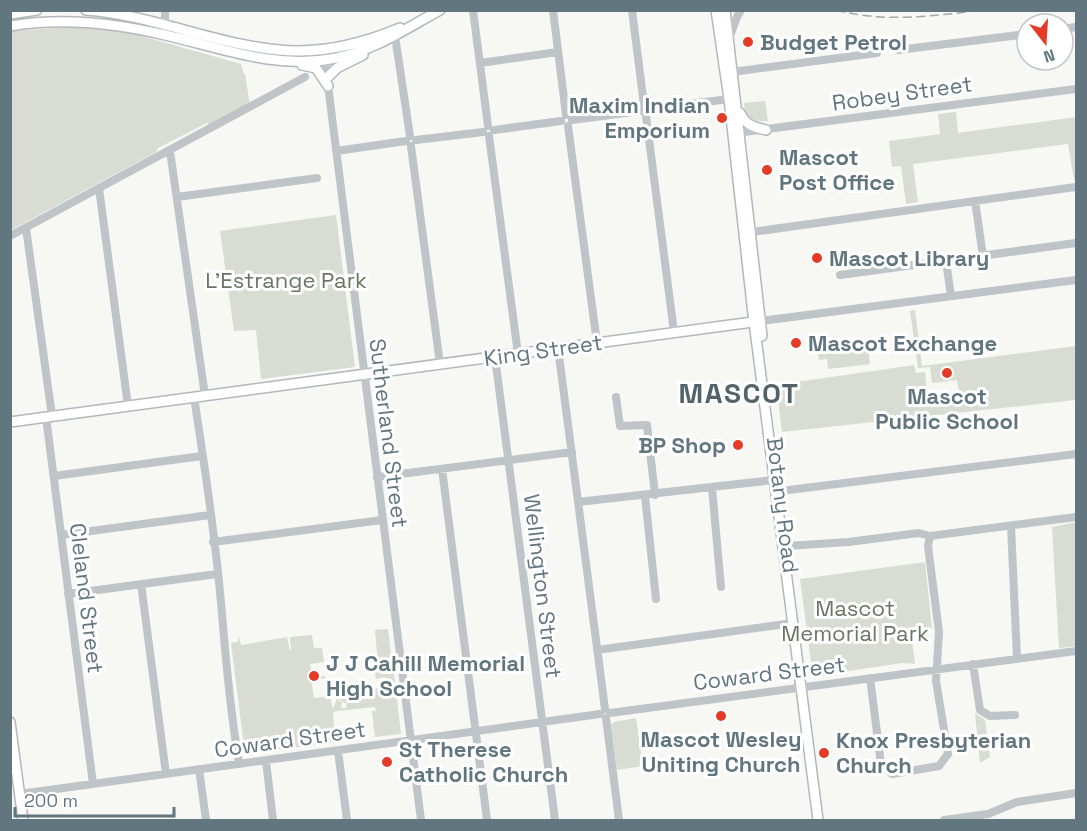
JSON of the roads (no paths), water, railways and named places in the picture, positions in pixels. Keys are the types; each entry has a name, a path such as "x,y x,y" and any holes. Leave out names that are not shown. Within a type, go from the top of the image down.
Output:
{"main road":[{"path":"10,14 37,10"},
{"path":"86,10 119,14 281,51 348,55 377,45"},
{"path":"10,26 39,22 117,25 235,54 309,65 316,68 327,82 333,71 440,10"},
{"name":"Botany Road","path":"719,11 729,42 732,99"},
{"name":"Botany Road","path":"719,11 736,133 774,480 823,820"},
{"path":"281,62 324,54 425,18"},
{"path":"732,99 744,120 750,125 766,130"},
{"name":"Botany Road","path":"736,133 752,232 758,321 781,490 818,820"},
{"name":"King Street","path":"10,422 758,321"},
{"path":"10,722 13,768 20,794 23,820"}],"street":[{"path":"164,35 165,10"},
{"path":"473,10 518,354"},
{"path":"553,10 597,343"},
{"path":"632,10 674,332"},
{"path":"729,42 741,10"},
{"path":"898,50 1015,35"},
{"path":"395,36 440,364"},
{"path":"480,63 558,52"},
{"path":"732,72 877,53"},
{"name":"Sutherland Street","path":"324,54 421,820"},
{"path":"10,236 305,77"},
{"name":"Robey Street","path":"736,133 1077,89"},
{"path":"336,151 732,99"},
{"path":"171,151 205,396"},
{"path":"177,197 317,178"},
{"path":"752,232 1077,187"},
{"path":"99,188 128,406"},
{"path":"975,201 983,256"},
{"name":"Cleland Street","path":"26,228 68,594 93,784"},
{"path":"840,275 1077,243"},
{"path":"946,261 951,296"},
{"name":"King Street","path":"758,321 1077,280"},
{"path":"558,348 619,820"},
{"name":"Wellington Street","path":"495,357 555,820"},
{"path":"194,397 239,764"},
{"path":"616,397 620,426 647,425 655,495"},
{"path":"377,477 572,452"},
{"path":"781,490 1077,454"},
{"path":"54,476 202,456"},
{"path":"442,469 487,820"},
{"path":"578,502 774,480"},
{"path":"712,488 721,587"},
{"path":"645,496 656,599"},
{"path":"61,535 210,515"},
{"path":"787,546 848,542 919,533 930,536 1077,517"},
{"path":"213,542 382,520"},
{"path":"1011,526 1017,658"},
{"path":"870,678 881,764 892,774 939,766 948,754 936,681 939,632 928,546 930,536"},
{"path":"68,594 217,574"},
{"path":"141,584 166,774"},
{"path":"597,650 793,623"},
{"name":"Coward Street","path":"20,794 1077,651"},
{"path":"973,664 980,710 990,716 1016,715"},
{"path":"338,751 347,820"},
{"path":"266,761 273,820"},
{"path":"199,769 206,820"},
{"path":"944,820 988,814 1017,802 1077,793"}],"railway":[{"path":"836,10 890,17 983,10"}],"place":[{"name":"Budget Petrol","path":"748,42"},
{"name":"Maxim Indian Emporium","path":"722,118"},
{"name":"Mascot Post Office","path":"767,170"},
{"name":"Mascot Library","path":"817,258"},
{"name":"Mascot Exchange","path":"796,343"},
{"name":"Mascot Public School","path":"947,373"},
{"name":"BP Shop","path":"738,445"},
{"name":"J J Cahill Memorial High School","path":"314,676"},
{"name":"Mascot Wesley Uniting Church","path":"721,716"},
{"name":"Knox Presbyterian Church","path":"824,753"},
{"name":"St Therese Catholic Church","path":"387,762"}],"district":[{"name":"MASCOT","path":"739,393"}],"park label":[{"name":"L'Estrange Park","path":"286,280"},
{"name":"Mascot Memorial Park","path":"855,620"}]}
